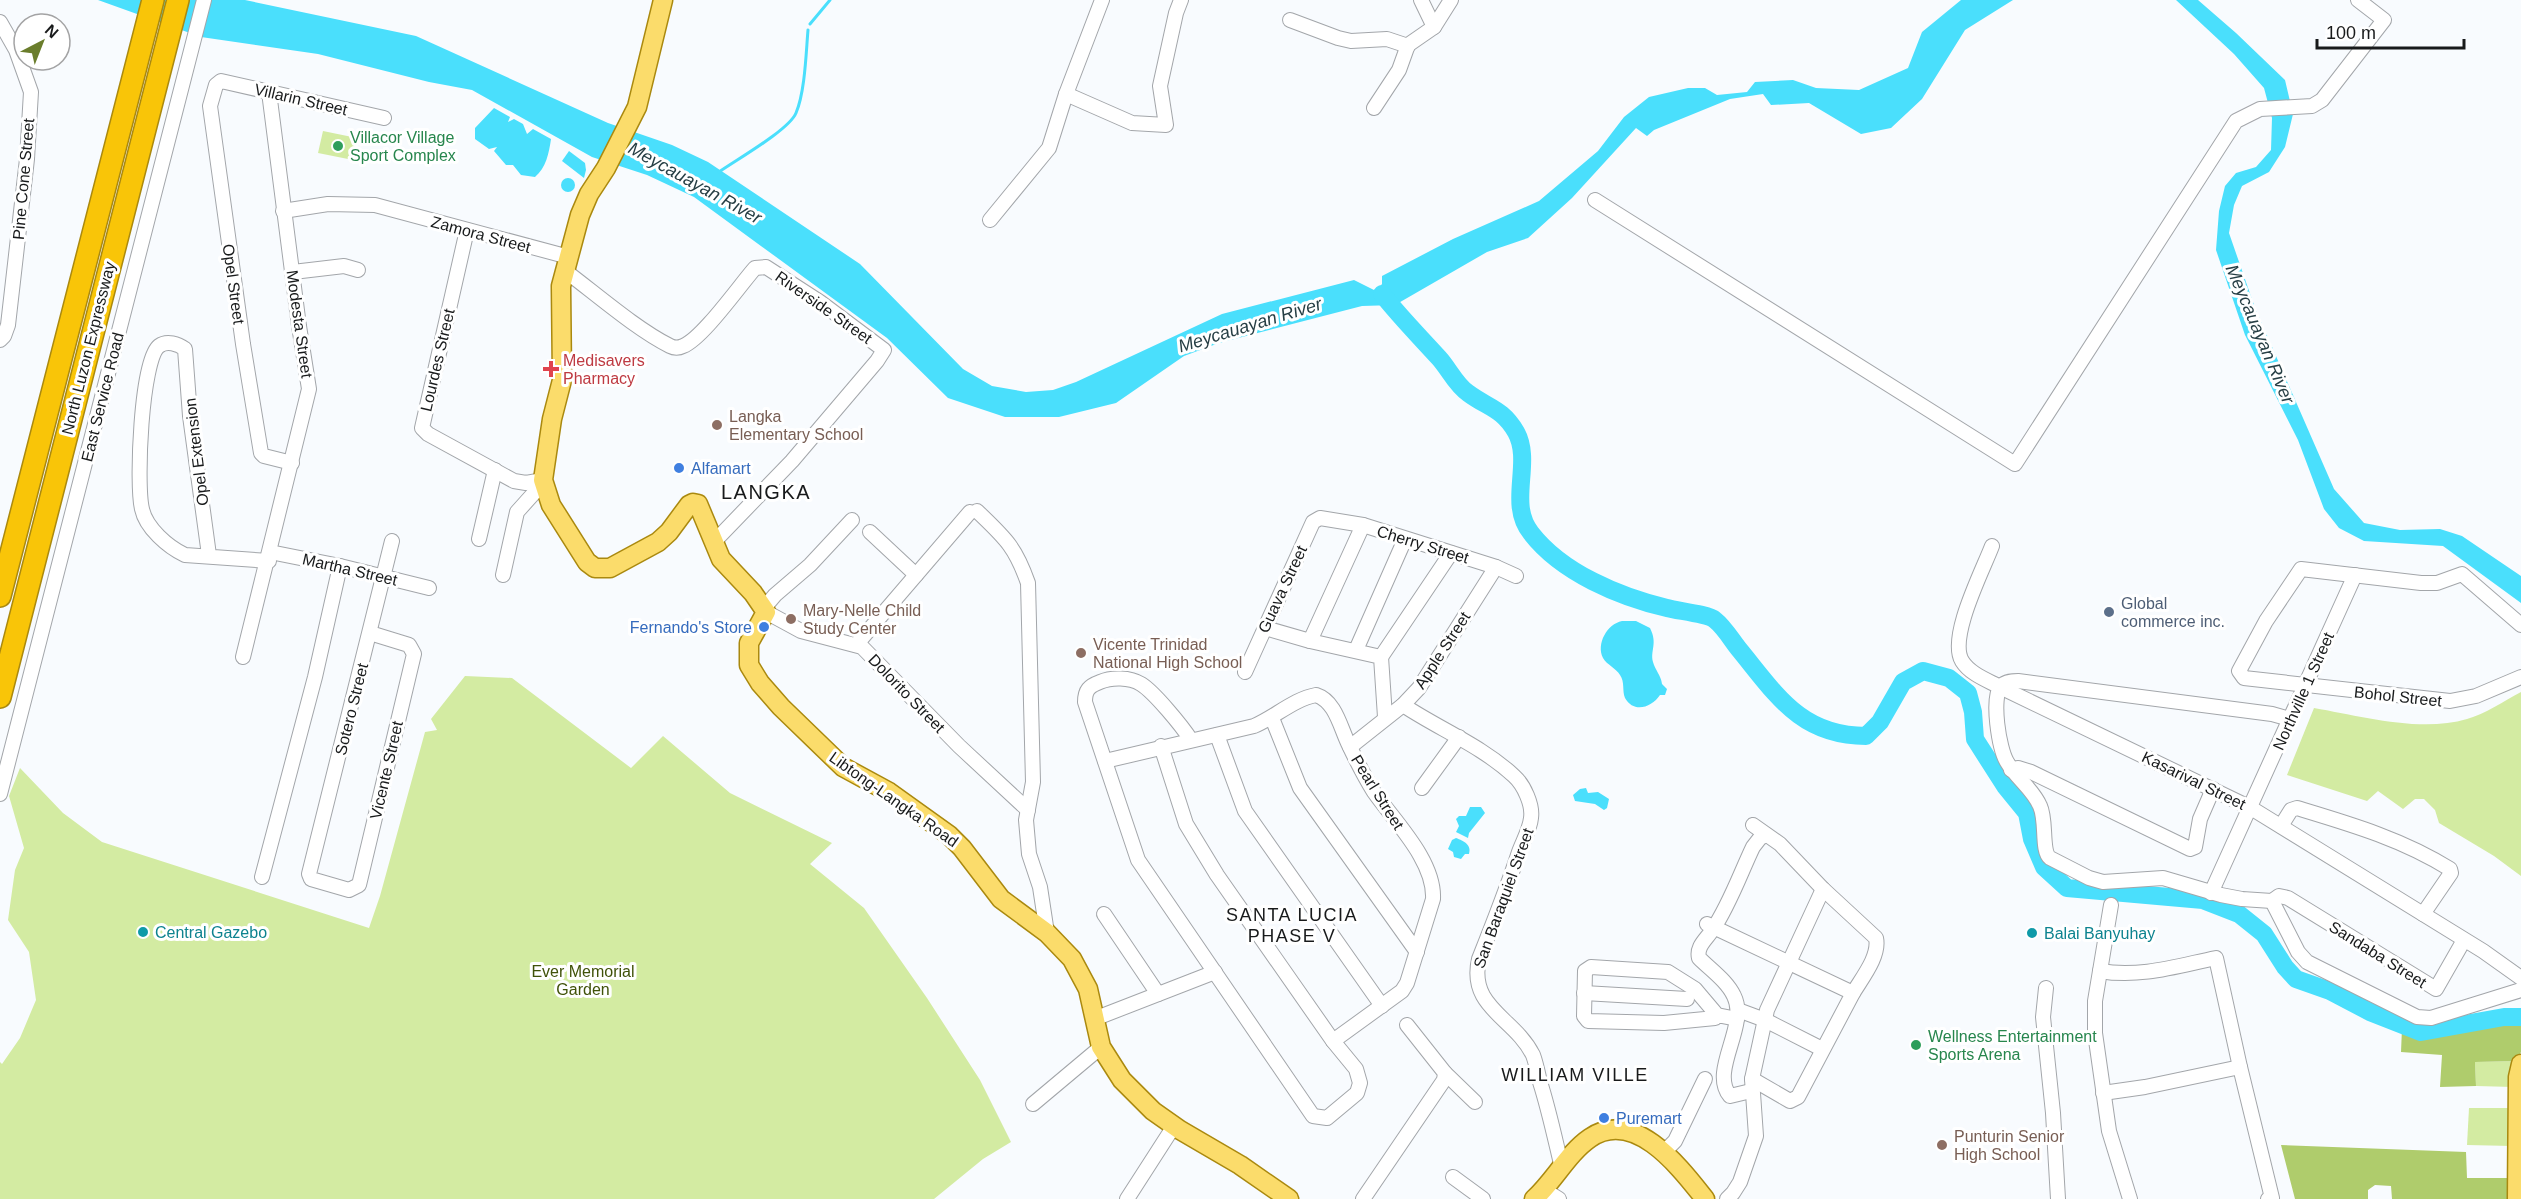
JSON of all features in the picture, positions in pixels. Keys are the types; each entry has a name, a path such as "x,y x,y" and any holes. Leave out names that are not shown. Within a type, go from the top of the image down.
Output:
{"highway":[{"name":"North Luzon Expressway","path":"0,596 153,0"},
{"name":"North Luzon Expressway","path":"0,697 178,0"}],"main road":[{"path":"663,0 640,96 629,124 606,168 589,194 580,215 561,286 562,380 552,419 543,482 551,505 587,562 595,568 610,568 658,542 669,532 685,509 693,503 701,508 721,559 765,610"},
{"name":"Libtong-Langka Road","path":"765,610 749,643 749,665 781,707 843,767 889,792 949,835 962,848 1001,899 1047,933 1072,959 1088,989 1101,1047 1122,1080 1153,1111 1240,1165 1289,1199"},
{"path":"2517,1199 2518,1077 2521,1064"},
{"path":"1538,1194 1591,1137 1608,1130 1629,1132 1648,1138 1664,1152 1705,1199"}],"street":[{"name":"East Service Road","path":"0,794 204,0"},
{"path":"990,220 1049,148 1066,94 1101,0"},
{"path":"1066,94 1132,123 1166,125 1160,86 1181,0"},
{"path":"1421,0 1434,27"},
{"path":"1374,108 1399,70 1408,46 1434,27 1451,0"},
{"path":"1595,200 2015,464 2236,121 2260,109 2312,106 2322,100 2385,20 2358,0"},
{"path":"1290,20 1351,41 1387,39 1408,46"},
{"name":"Pine Cone Street","path":"0,22 16,50 31,92 27,159 8,325 0,340"},
{"name":"Villarin Street","path":"218,82 384,118"},
{"name":"Opel Street","path":"218,82 210,106 243,344 261,453 264,456 292,463"},
{"name":"Modesta Street","path":"243,657 309,389 283,211 269,92"},
{"name":"Zamora Street","path":"283,211 328,204 375,205 467,230 567,264"},
{"name":"Lourdes Street","path":"467,230 422,428 428,434 514,481 543,482"},
{"name":"Riverside Street","path":"567,264 629,319 672,347 682,347 691,342 755,268 766,267 820,302 884,350 792,461 713,543"},
{"path":"293,272 344,266 358,270"},
{"name":"Martha Street","path":"185,349 177,344 168,344 159,346 153,354 142,408 139,466 142,511 152,528 173,549 185,555 269,556 340,566 429,588"},
{"name":"Opel Extension","path":"185,349 190,416 209,555"},
{"path":"478,539 495,470"},
{"path":"503,575 517,512 543,482"},
{"path":"856,645 973,512 1012,547 1018,556 1028,583 1033,782 1026,820 1029,855 1040,887 1047,933"},
{"name":"Guava Street","path":"1245,672 1313,522 1320,518 1329,518"},
{"name":"Cherry Street","path":"1329,518 1363,525 1496,567 1516,576"},
{"path":"765,610 776,595 810,565 852,520"},
{"path":"1310,641 1363,525"},
{"path":"870,532 916,575"},
{"path":"1356,650 1405,539"},
{"name":"Sotero Street","path":"309,877 392,541"},
{"name":"Kasarival Street","path":"1992,546 1964,618 1959,652 1962,661 1971,671 2251,808 2423,914 2521,978"},
{"path":"1385,717 1381,657 1451,553"},
{"path":"262,877 315,677 340,566"},
{"name":"Apple Street","path":"1350,747 1403,705 1434,666 1496,567"},
{"name":"Bohol Street","path":"2355,575 2301,569 2250,647 2239,671 2244,678 2450,702 2476,696 2521,677"},
{"path":"2355,575 2430,584 2462,574 2521,625"},
{"name":"Northville 1 Street","path":"2211,893 2355,575"},
{"name":"Dolorito Street","path":"765,610 801,631 862,646 930,718 1028,810"},
{"path":"1265,628 1381,657"},
{"name":"Vicente Street","path":"309,877 350,890 359,885 414,654 410,645 370,633"},
{"path":"1161,746 1186,824 1217,875 1333,1041 1356,1069 1360,1083 1357,1093 1327,1118 1313,1116 1138,860 1085,702 1085,693 1090,686 1106,679 1126,679 1141,684 1181,725 1191,740"},
{"path":"2290,719 2272,714 2018,681 2004,683 2000,687 1997,704 1999,737 2005,760 2040,804 2045,824 2045,850 2050,858 2103,882 2163,878 2211,893 2242,899 2272,901 2298,952 2307,962 2417,1017 2431,1018 2521,990"},
{"name":"Pearl Street","path":"1105,761 1254,726 1272,718 1305,697 1316,695 1323,697 1331,704 1373,790 1422,859 1432,879 1433,899 1407,983 1402,991 1333,1041"},
{"name":"San Baraquiel Street","path":"1403,705 1459,737 1516,778 1528,799 1531,817 1513,873 1475,974 1477,986 1486,1002 1515,1030 1533,1055 1562,1168"},
{"path":"1272,718 1300,788 1417,952"},
{"path":"1218,735 1245,811 1382,1006"},
{"path":"1422,788 1459,737"},
{"path":"2011,770 2018,768 2031,772 2190,849 2195,847 2200,819 2213,789"},
{"path":"2281,825 2291,810 2297,808 2397,841 2423,852 2450,869 2451,876 2423,914"},
{"path":"1753,825 1780,844 1823,889 1876,938 1878,943 1872,960 1798,1097 1790,1101 1752,1085 1730,1096 1724,1080 1738,1015 1731,990 1698,954 1699,947 1753,847 1760,838 1767,835"},
{"path":"1727,1199 1734,1193 1740,1182 1755,1136 1752,1085 1765,1020 1823,889"},
{"name":"Sandaba Street","path":"2272,901 2279,896 2288,898 2436,989 2464,940"},
{"path":"2111,905 2094,1020 2109,1131 2130,1199"},
{"path":"1104,914 1158,994"},
{"path":"1711,926 1853,993"},
{"path":"2100,971 2122,974 2144,973 2216,958 2272,1198 2268,1199"},
{"path":"1717,1015 1668,972 1591,967 1585,971 1584,1017 1588,1021 1683,1023 1715,1018 1717,1015 1738,1015 1765,1020 1822,1049"},
{"path":"1094,1019 1215,972"},
{"path":"2046,988 2043,1017 2058,1199"},
{"path":"1584,993 1691,994"},
{"path":"1683,1023 1691,994"},
{"path":"1407,1025 1445,1074 1475,1102"},
{"path":"1033,1104 1101,1047"},
{"path":"2103,1093 2145,1087 2240,1067"},
{"path":"1363,1199 1444,1080 1445,1074"},
{"path":"1664,1152 1675,1141 1705,1079"},
{"path":"1127,1199 1174,1126"},
{"path":"1453,1177 1483,1199"},
{"path":"1538,1194 1559,1199"}],"green space":[{"name":"Villacor Village Sport Complex","path":"323,131 357,138 353,160 318,153"},
{"name":"Ever Memorial Garden","path":"465,676 512,678 631,768 663,736 730,793 832,843 810,864 864,908 927,998 980,1080 1011,1142 983,1159 934,1199 0,1199 0,1062 2,1064 20,1038 36,1000 29,952 8,920 15,870 24,848 9,796 20,768 63,813 102,842 369,928 425,732 437,730 431,719"},
{"path":"2521,692 2521,876 2494,856 2439,823 2435,810 2424,799 2415,799 2403,809 2378,791 2367,801 2287,775 2314,708 2390,722 2449,723 2481,714"},
{"path":"2504,1021 2521,1021 2521,1052 2517,1061 2475,1062 2476,1086 2440,1087 2442,1055 2401,1052 2402,1028 2421,1036"},
{"path":"2517,1061 2513,1087 2476,1086 2475,1062"},
{"path":"2469,1108 2511,1108 2512,1146 2467,1145"},
{"path":"2281,1145 2466,1152 2467,1178 2515,1178 2515,1199 2392,1199 2391,1186 2375,1185 2368,1190 2368,1199 2295,1199"}],"water":[{"name":"Meycauayan River","path":"98,0 245,0 416,36 608,123 672,145 708,162 860,264 963,369 992,386 1026,392 1053,390 1076,382 1222,314 1354,280 1376,291 1382,284 1382,276 1453,239 1539,201 1598,151 1624,117 1649,97 1688,88 1705,88 1717,95 1747,92 1755,82 1793,80 1816,88 1859,90 1908,68 1922,32 1961,0 2013,0 1965,30 1922,99 1891,128 1861,134 1809,103 1771,105 1763,94 1730,99 1654,130 1647,136 1636,128 1572,198 1528,238 1487,252 1395,305 1362,306 1219,343 1184,356 1116,403 1059,417 1005,417 948,398 887,338 694,197 647,175 592,157 472,90 429,82 318,54 201,37"},
{"name":"Meycauayan River","path":"2176,0 2198,0 2285,80 2293,114 2285,147 2269,172 2242,186 2234,205 2229,233 2255,308 2334,489 2364,523 2400,530 2440,529 2462,536 2521,576 2521,603 2443,546 2364,541 2339,528 2324,509 2298,440 2245,335 2216,250 2219,211 2225,186 2236,173 2256,167 2271,150 2272,118 2264,88 2234,54"},
{"path":"494,108 510,117 508,122 514,119 523,124 527,134 533,129 551,139 544,165 535,177 521,175 513,165 506,165 494,151 497,147 489,149 475,139 475,128"},
{"path":"569,151 585,163 584,178 562,161"},
{"path":"568,178 573,180 575,185 573,190 568,192 563,190 561,185 563,180"},
{"path":"1622,621 1636,621 1650,628 1654,643 1653,662 1662,684 1667,689 1665,695 1660,695 1652,703 1643,707 1633,706 1625,698 1622,678 1601,653 1604,635 1612,626"},
{"path":"1586,788 1588,793 1598,792 1609,799 1607,808 1604,810 1595,804 1575,801 1573,795 1580,789"},
{"path":"1470,807 1481,807 1485,813 1469,833 1468,838 1456,832 1459,826 1456,819 1459,816 1466,816"},
{"path":"1456,838 1469,848 1469,854 1465,854 1461,859 1454,857 1453,852 1448,849 1452,840"}],"waterway":[{"path":"810,24 830,0"},
{"path":"719,172 773,136 796,113 803,84 808,30"},
{"path":"1382,294 1439,358 1460,386 1500,413 1511,424 1521,444 1520,496 1524,521 1544,547 1575,571 1611,590 1649,603 1700,614 1715,620 1778,696 1792,709 1823,729 1866,736 1880,722 1903,682 1923,671 1949,678 1968,693 1973,712 1975,739 2005,786 2027,813 2032,839 2044,867 2067,888 2203,900 2239,914 2264,934 2285,967 2296,979 2330,991 2370,1012 2421,1032 2504,1017 2521,1017"}],"place":[{"name":"Villacor Village Sport Complex","path":"338,146"},
{"name":"Medisavers Pharmacy","path":"551,369"},
{"name":"Langka Elementary School","path":"717,425"},
{"name":"Alfamart","path":"679,468"},
{"name":"Global commerce inc.","path":"2109,612"},
{"name":"Mary-Nelle Child Study Center","path":"791,619"},
{"name":"Fernando's Store","path":"764,627"},
{"name":"Vicente Trinidad National High School","path":"1081,653"},
{"name":"Central Gazebo","path":"143,932"},
{"name":"Balai Banyuhay","path":"2032,933"},
{"name":"Wellness Entertainment Sports Arena","path":"1916,1045"},
{"name":"Puremart","path":"1604,1118"},
{"name":"Punturin Senior High School","path":"1942,1145"}],"district":[{"name":"LANGKA","path":"766,492"},
{"name":"SANTA LUCIA PHASE V","path":"1292,925"},
{"name":"WILLIAM VILLE","path":"1575,1075"}]}
